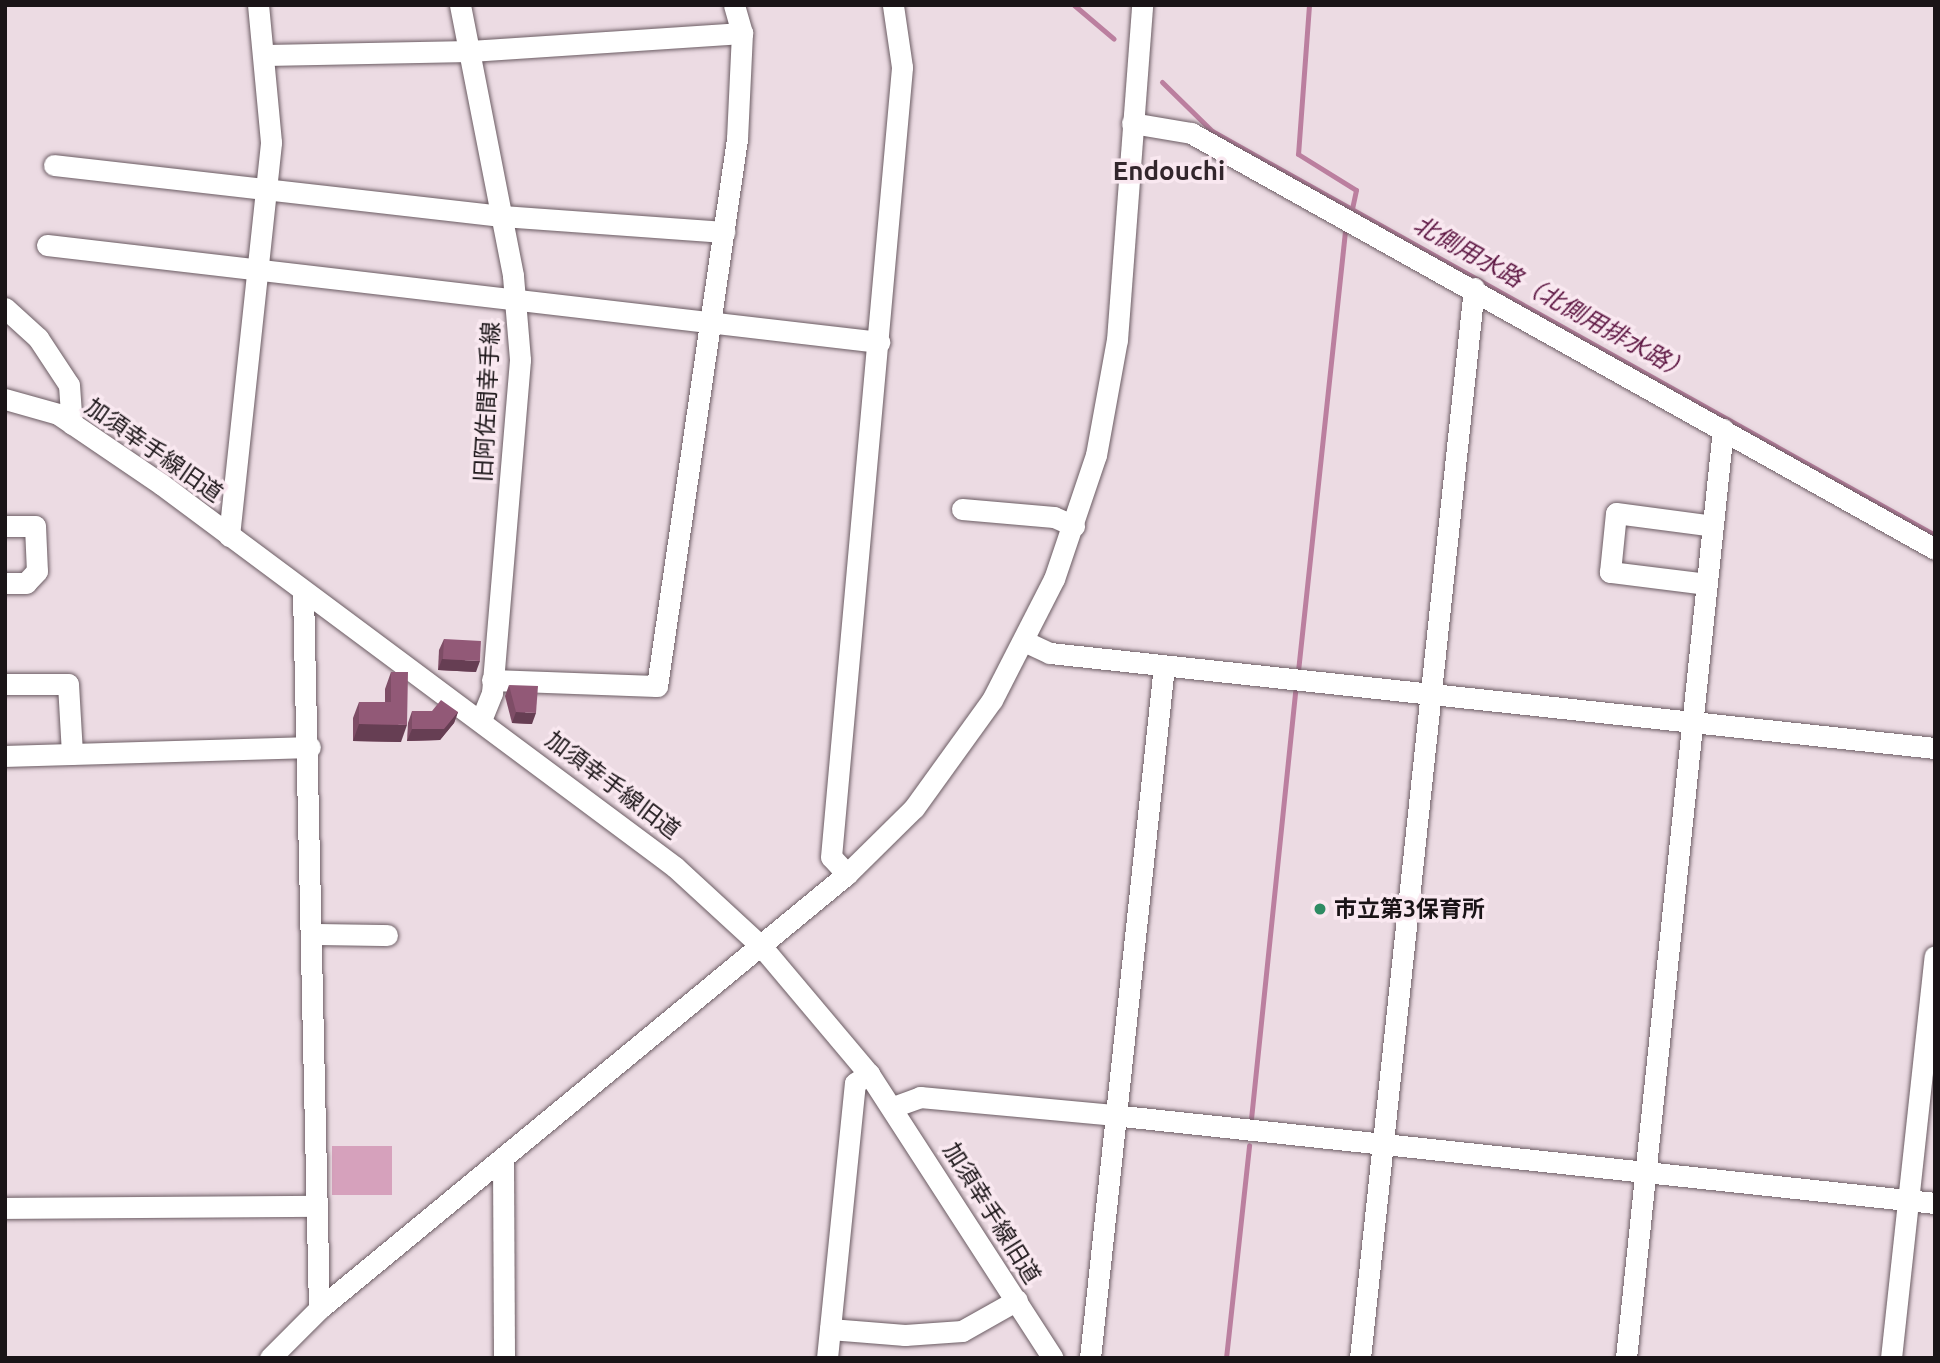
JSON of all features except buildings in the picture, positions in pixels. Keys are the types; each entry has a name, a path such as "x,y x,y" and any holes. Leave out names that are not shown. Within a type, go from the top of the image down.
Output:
{"street":[{"path":"229,536 267,187 266,55 258,5"},
{"name":"旧阿佐間幸手線","path":"460,5 517,300 518,402 492,680 481,720"},
{"path":"492,680 657,686 724,232 742,33 734,5"},
{"path":"846,874 831,857 902,67 893,5"},
{"path":"270,1358 319,1309 503,1162 846,874 914,808 1026,642 1074,526 1096,455 1117,340 1142,5"},
{"path":"266,55 470,51 742,33"},
{"path":"1132,123 1191,132 1474,288 1935,549"},
{"path":"54,165 267,187 502,216 724,232"},
{"path":"47,245 712,320 879,342"},
{"path":"1360,1358 1474,288"},
{"path":"5,308 38,338 69,384 72,424"},
{"name":"加須幸手線旧道","path":"5,399 72,424 229,536 303,593 638,834 762,947 869,1074 893,1107 1053,1358"},
{"path":"1626,1358 1723,429"},
{"path":"962,509 1054,517 1074,526"},
{"path":"1707,584 1610,572 1616,513 1713,526"},
{"path":"5,526 35,526 37,571 26,583 5,583"},
{"path":"303,593 310,747 315,1206 319,1309"},
{"path":"1026,642 1050,653 1935,748"},
{"path":"1090,1358 1113,1115 1164,666"},
{"path":"5,684 68,684 72,754"},
{"path":"5,755 310,747"},
{"path":"312,934 387,935"},
{"path":"1891,1358 1935,956"},
{"path":"827,1358 855,1083 869,1074"},
{"path":"893,1107 920,1097 1113,1115 1935,1203"},
{"path":"503,1162 504,1358"},
{"path":"5,1208 315,1206"},
{"path":"830,1329 905,1335 962,1331 1017,1300"}],"shaded area":[{"path":"332,1146 392,1146 392,1195 332,1195"}],"waterway":[{"name":"北側用水路（北側用排水路）","path":"1074,5 1114,39"},
{"path":"1309,5 1298,154 1356,190 1352,209"},
{"name":"北側用水路（北側用排水路）","path":"1162,82 1212,131 1935,535"},
{"path":"1298,671 1346,224"},
{"path":"1251,1119 1295,691"},
{"path":"1226,1358 1249,1145"}],"place":[{"name":"市立第3保育所","path":"1320,909"}],"district":[{"name":"Endouchi","path":"1169,171"}]}
